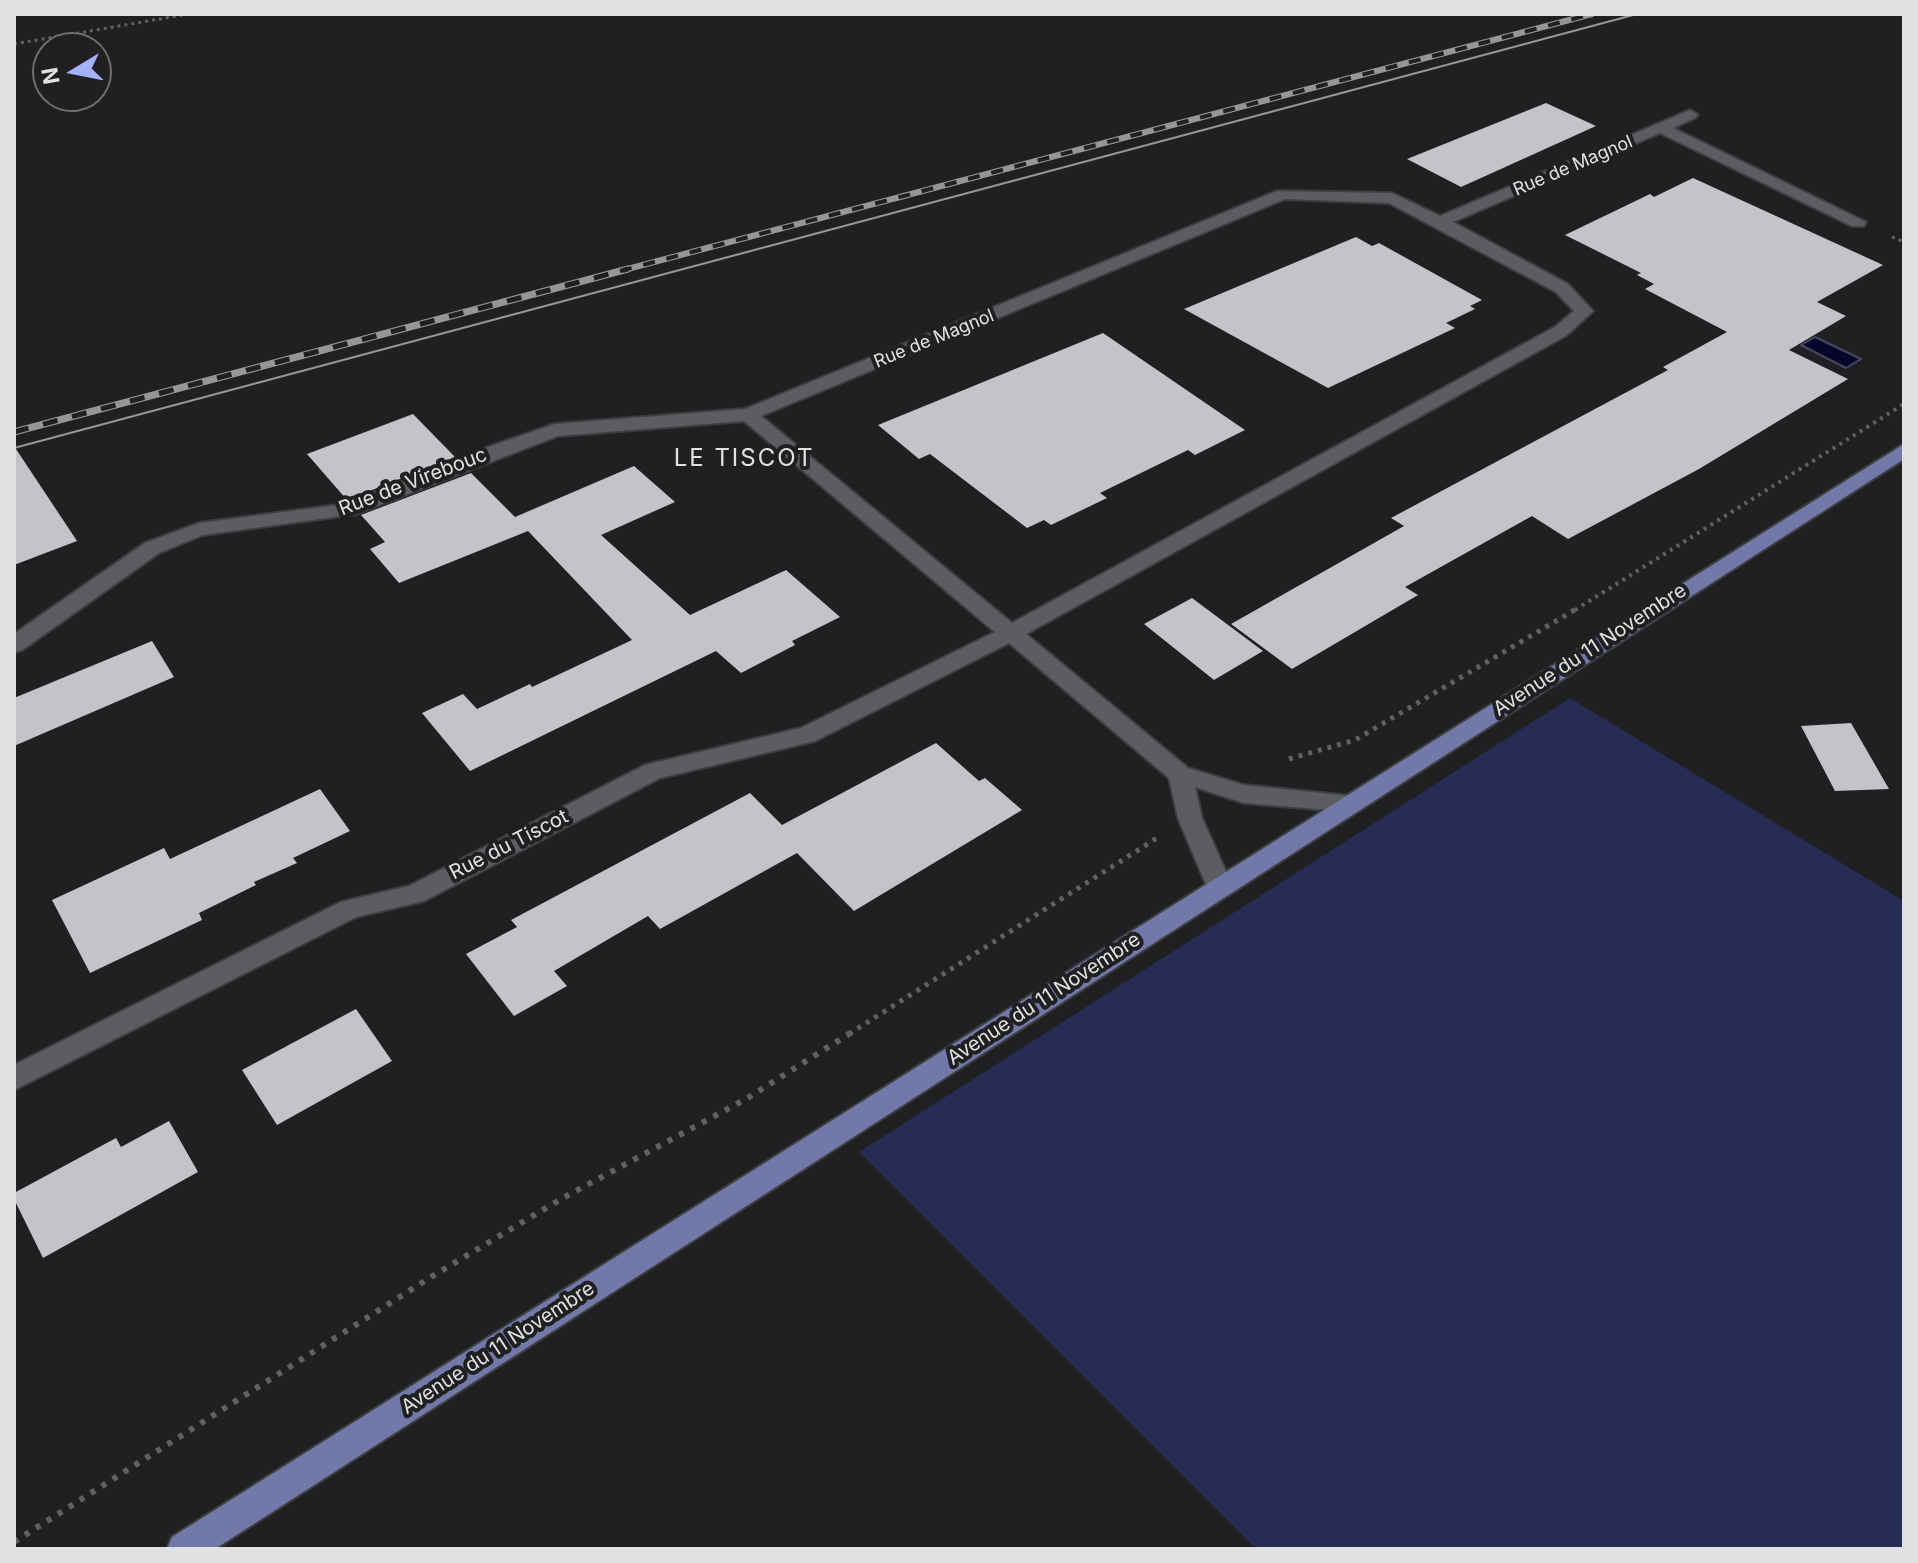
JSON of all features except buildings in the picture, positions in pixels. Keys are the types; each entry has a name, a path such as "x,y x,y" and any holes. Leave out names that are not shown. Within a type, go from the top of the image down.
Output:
{"main road":[{"name":"Avenue du 11 Novembre","path":"184,1549 1904,450"}],"street":[{"name":"Rue de Magnol","path":"1440,222 1690,115"},
{"path":"1661,128 1858,222"},
{"name":"Rue de Magnol","path":"748,415 1283,194 1392,198 1562,288 1584,311 1561,331 1011,633"},
{"path":"748,415 1180,774 1227,789 1264,796 1352,803"},
{"name":"Rue de Virebouc","path":"14,645 152,548 199,529 349,510 555,430 748,415"},
{"name":"Rue du Tiscot","path":"14,1078 350,909 415,894 653,771 807,735 1011,633"},
{"path":"1180,774 1190,818 1220,887"}],"path":[{"path":"14,44 189,14"},
{"path":"1227,789 1296,756 1355,740 1595,598 1904,404"},
{"path":"14,1542 431,1277 561,1199 746,1099 1190,818"}],"shaded area":[{"path":"1815,337 1861,359 1846,368 1801,345"},
{"path":"1570,698 1904,901 1904,1549 1256,1549 859,1152"}],"tram line":[{"path":"14,448 1637,14"}],"railway":[{"path":"620,271 1592,14"},
{"path":"14,432 628,269"}],"district":[{"name":"LE TISCOT","path":"744,459"}]}
